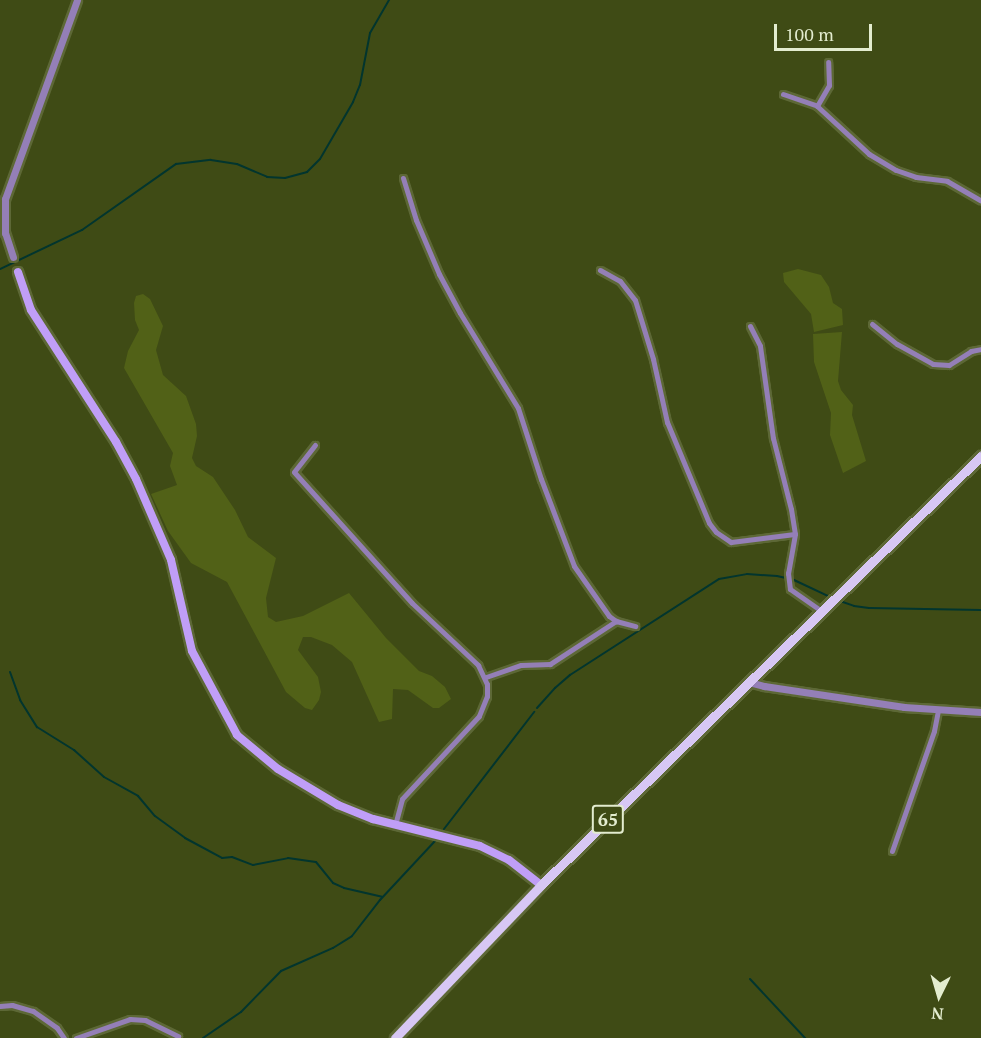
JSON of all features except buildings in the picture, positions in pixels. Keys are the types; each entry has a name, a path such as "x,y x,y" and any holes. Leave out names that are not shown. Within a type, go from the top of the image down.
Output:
{"main road":[{"path":"18,272 32,310 116,442 136,479 171,560 192,651 234,731 265,760 306,788 356,814 480,846 509,860 541,885"},
{"name":"65","path":"395,1038 541,885 981,456"}],"street":[{"path":"13,257 5,233 5,199 77,0"},
{"path":"817,106 829,85 828,62"},
{"path":"783,94 817,106 868,154 896,170 916,177 947,181 981,201"},
{"path":"403,178 416,220 439,274 518,408 567,553 586,587 616,621 635,626"},
{"path":"600,270 620,281 635,300 642,318 667,422 709,523 716,532 731,542 795,534"},
{"path":"872,324 905,350 933,364 949,365 971,351 981,349"},
{"path":"750,326 760,346 773,438 795,534 788,573 789,584 792,593 824,609"},
{"path":"315,445 294,472 412,603 478,665 486,677 487,696 479,716 402,799 394,825"},
{"path":"486,677 521,665 550,664 616,621"},
{"path":"749,682 938,711 981,712"},
{"path":"892,851 934,731 938,711"},
{"path":"0,1006 12,1005 33,1011 57,1028 64,1038"},
{"path":"76,1038 122,1021 136,1019 159,1026 178,1036"}],"green space":[{"path":"798,269 821,275 829,287 833,303 842,309 843,325 814,332 811,314 784,282 783,273"},
{"path":"143,294 150,299 163,326 156,350 163,375 186,396 196,424 197,436 192,458 196,466 213,477 235,510 248,537 276,558 266,598 268,617 276,622 303,616 349,593 386,638 419,671 432,676 445,687 451,699 439,708 433,708 408,690 393,689 392,719 379,722 352,662 332,645 311,637 303,637 298,650 318,677 321,692 312,710 305,708 286,692 227,582 191,563 168,531 151,494 177,485 170,466 173,453 124,368 128,351 139,330 135,320 134,303 136,296"},
{"path":"842,332 838,381 841,390 853,405 852,415 866,461 843,473 830,435 831,413 814,362 813,334"}],"waterway":[{"path":"0,269 82,230 176,164 211,160 237,164 267,177 285,178 307,172 320,159 353,102 360,85 370,33 389,0"},
{"path":"537,708 570,675 719,579 747,574 777,576 794,580 832,598"},
{"path":"837,600 869,608 981,610"},
{"path":"10,672 20,700 37,727 74,750 104,777 138,796 155,816 185,838 222,858 232,857 253,865 288,858 316,862 333,883 382,897"},
{"path":"444,829 534,712"},
{"path":"203,1038 241,1012 281,971 333,948 352,936 380,900 435,841"},
{"path":"750,979 805,1038"}]}
